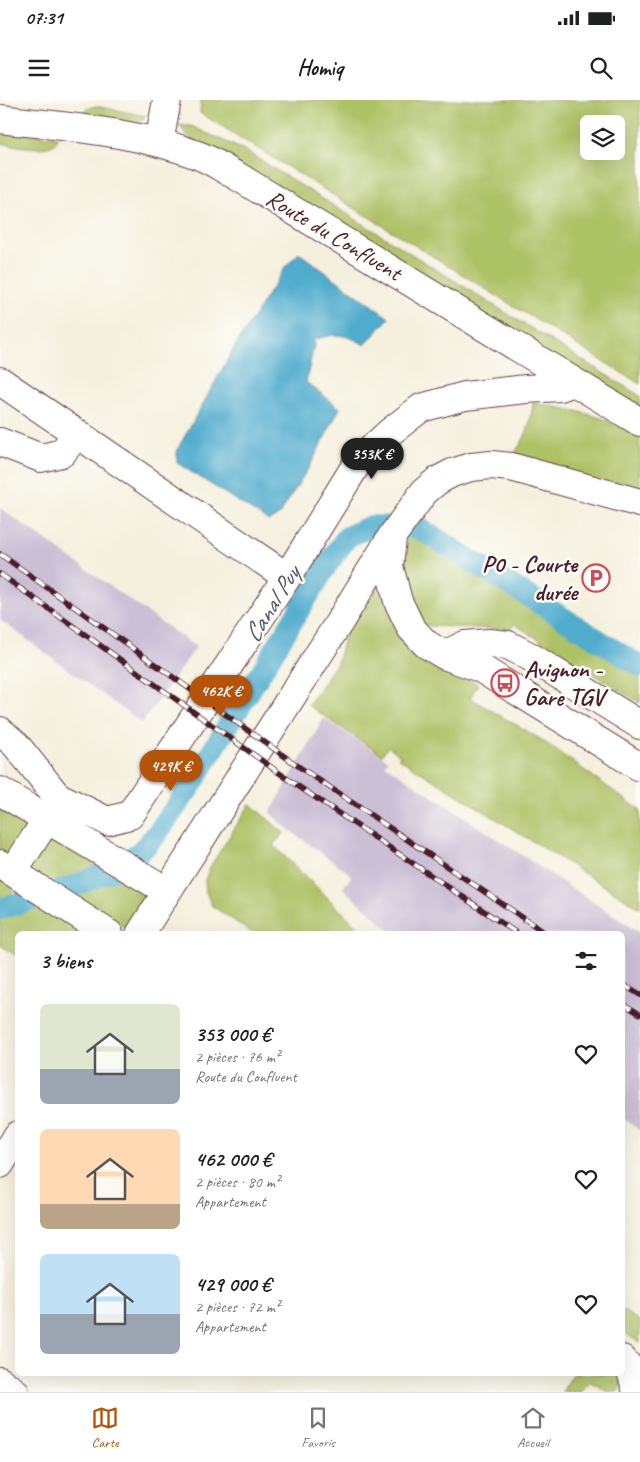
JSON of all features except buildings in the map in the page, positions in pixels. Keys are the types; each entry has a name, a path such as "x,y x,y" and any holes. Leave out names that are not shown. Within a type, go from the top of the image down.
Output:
{"street":[{"path":"159,143 167,100"},
{"name":"Route du Confluent","path":"0,119 112,134 159,143 201,157 237,176 640,422"},
{"path":"0,381 287,577"},
{"path":"0,731 16,745 57,796 107,820 130,815 287,577 358,462 390,432 421,408 465,396 560,387 574,382"},
{"path":"0,442 41,458 62,453 78,434"},
{"path":"142,931 340,621 392,536 424,492 437,481 452,473 471,467 491,465 511,467 640,503"},
{"path":"392,536 389,566 398,601 411,628 426,644 444,655 480,668 640,767"},
{"path":"444,655 465,645 489,643 508,645 640,725"},
{"path":"0,791 167,891"},
{"path":"47,819 16,874 104,931"},
{"path":"0,1164 15,1140"},
{"path":"625,1362 630,1368 637,1392"},
{"path":"0,1381 15,1392"}],"shaded area":[{"path":"0,508 196,647 142,723 0,620"},
{"path":"324,718 388,760 385,765 640,933 640,1131 625,1120 625,931 391,931 343,888 352,875 284,826 270,813"}],"green space":[{"path":"201,100 640,100 640,384 200,113"},
{"path":"95,106 147,116 140,123 131,125 80,115 86,109"},
{"path":"178,125 191,126 244,150 640,396 640,411 191,140"},
{"path":"0,131 58,137 51,146 40,148 26,147 0,143"},
{"path":"533,403 601,418 640,438 640,493 511,458 526,432"},
{"path":"410,535 640,678 640,703 514,624 509,632 502,629 430,626 421,623 407,597 400,551"},
{"path":"385,556 427,655 478,684 470,698 542,740 640,810 640,908 398,758 401,756 388,746 382,755 308,705 337,663 350,616"},
{"path":"0,799 31,818 14,856 0,853"},
{"path":"250,804 284,833 273,845 362,931 250,931 212,906 206,892 205,880 210,867"},
{"path":"49,830 105,868 56,885 27,869"},
{"path":"0,876 17,887 12,893 24,901 0,908"},
{"path":"119,876 144,890 149,897 129,928 119,925 72,894"},
{"path":"29,906 47,915 55,911 87,931 15,931 15,955 0,945 0,914"},
{"path":"625,1312 640,1321 640,1343 625,1333"},
{"path":"572,1376 622,1376 618,1392 608,1392 589,1381 582,1392 562,1392"}],"water":[{"path":"299,253 389,318 365,345 351,338 339,335 313,340 314,345 306,382 340,408 312,462 280,514 269,521 177,463 177,450 234,348 286,266"}],"waterway":[{"name":"Canal Puy","path":"0,909 74,886 108,872 140,852 156,835 192,784 327,565 347,537 371,526 419,528 640,666"}],"railway":[{"path":"0,554 301,768 543,931"},
{"path":"0,574 292,782 514,931"},
{"path":"625,986 640,995"},
{"path":"625,1005 640,1014"}],"place":[{"name":"P0 - Courte durée","path":"596,578"},
{"name":"Avignon - Gare TGV","path":"505,683"}]}
